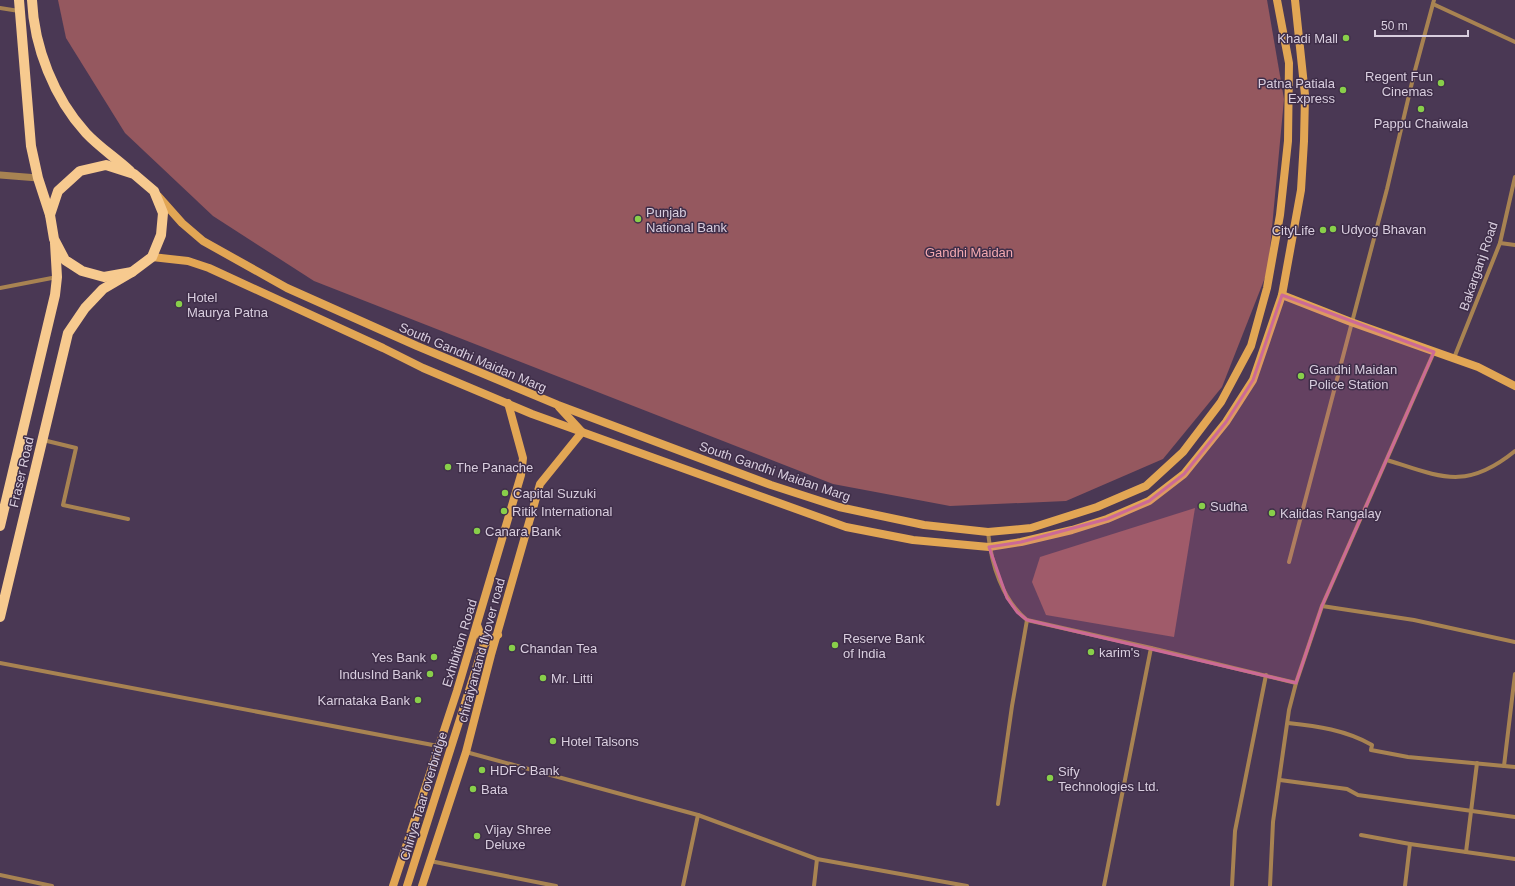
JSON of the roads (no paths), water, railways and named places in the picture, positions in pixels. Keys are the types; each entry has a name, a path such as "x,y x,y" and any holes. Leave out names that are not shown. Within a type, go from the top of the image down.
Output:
{"main road":[{"path":"0,526 51,313 57,277 54,239 50,215 38,178 32,146 19,0"},
{"path":"32,0 44,61 56,89 86,133 154,191 163,213 161,235 152,257 132,272 104,277 82,271 65,260 54,239"},
{"name":"South Gandhi Maidan Marg","path":"154,191 182,223 203,241 287,288 353,318 558,405 771,485 839,506 924,525 988,532 1031,528 1097,507 1146,486 1183,452 1221,402 1251,346 1267,288 1280,215 1290,110 1289,63 1277,0"},
{"path":"152,257 188,261 209,268 376,344 423,368 508,404 846,527 913,540 989,547 1028,541 1072,530 1107,519 1148,501 1184,474 1226,422 1253,380 1282,294 1300,190 1304,141 1305,95 1295,0"},
{"path":"50,215 58,191 80,171 106,165 134,174"},
{"name":"Fraser Road","path":"0,618 68,333 85,308 103,289 132,272"},
{"path":"1282,294 1351,322 1478,367 1515,386"},
{"name":"Exhibition Road","path":"392,886 477,625 521,475 523,458 508,404"},
{"path":"558,405 582,432"},
{"name":"chiraiyantand flyover road","path":"422,886 466,752 490,655 498,635 540,484 582,432"},
{"path":"477,625 484,644 498,635"},
{"name":"Chiriya Taar overbridge","path":"407,886 484,644"}],"street":[{"path":"1289,562 1387,189 1434,2 1515,42"},
{"path":"0,8 20,12"},
{"path":"0,176 38,178"},
{"name":"Bakarganj Road","path":"1454,359 1500,243 1515,177"},
{"path":"1500,243 1515,245"},
{"path":"0,288 57,277"},
{"path":"1270,886 1273,822 1296,683 1322,606 1434,352"},
{"path":"42,440 76,448 63,505 128,519"},
{"path":"1386,460 1437,476 1467,477 1483,472 1515,450"},
{"path":"988,532 989,547 993,563 1008,598 1017,612 1027,620 1296,683"},
{"path":"1322,606 1414,620 1515,642"},
{"path":"998,804 1012,706 1027,620"},
{"path":"1104,886 1151,648"},
{"path":"0,663 438,746"},
{"path":"1504,766 1515,674"},
{"path":"1232,886 1235,831 1266,675"},
{"path":"1288,724 1319,727 1351,735 1372,745 1371,750 1408,756 1515,767"},
{"path":"466,752 698,815 817,859 967,886"},
{"path":"1466,852 1477,764"},
{"path":"1280,780 1347,789 1358,795 1515,817"},
{"path":"683,886 698,815"},
{"path":"1361,835 1410,844 1515,859"},
{"path":"1405,886 1410,844"},
{"path":"814,886 817,859"},
{"path":"430,861 556,886"},
{"path":"0,875 52,886"}],"place":[{"name":"Khadi Mall","path":"1346,38"},
{"name":"Regent Fun Cinemas","path":"1441,83"},
{"name":"Patna Patiala Express","path":"1343,90"},
{"name":"Pappu Chaiwala","path":"1421,109"},
{"name":"Punjab National Bank","path":"638,219"},
{"name":"Udyog Bhavan","path":"1333,229"},
{"name":"CityLife","path":"1323,230"},
{"name":"Hotel Maurya Patna","path":"179,304"},
{"name":"Gandhi Maidan Police Station","path":"1301,376"},
{"name":"The Panache","path":"448,467"},
{"name":"Capital Suzuki","path":"505,493"},
{"name":"Sudha","path":"1202,506"},
{"name":"Ritik International","path":"504,511"},
{"name":"Kalidas Rangalay","path":"1272,513"},
{"name":"Canara Bank","path":"477,531"},
{"name":"Reserve Bank of India","path":"835,645"},
{"name":"Chandan Tea","path":"512,648"},
{"name":"karim's","path":"1091,652"},
{"name":"Yes Bank","path":"434,657"},
{"name":"IndusInd Bank","path":"430,674"},
{"name":"Mr. Litti","path":"543,678"},
{"name":"Karnataka Bank","path":"418,700"},
{"name":"Hotel Talsons","path":"553,741"},
{"name":"HDFC Bank","path":"482,770"},
{"name":"Sify Technologies Ltd.","path":"1050,778"},
{"name":"Bata","path":"473,789"},
{"name":"Vijay Shree Deluxe","path":"477,836"}],"park label":[{"name":"Gandhi Maidan","path":"969,252"}]}
